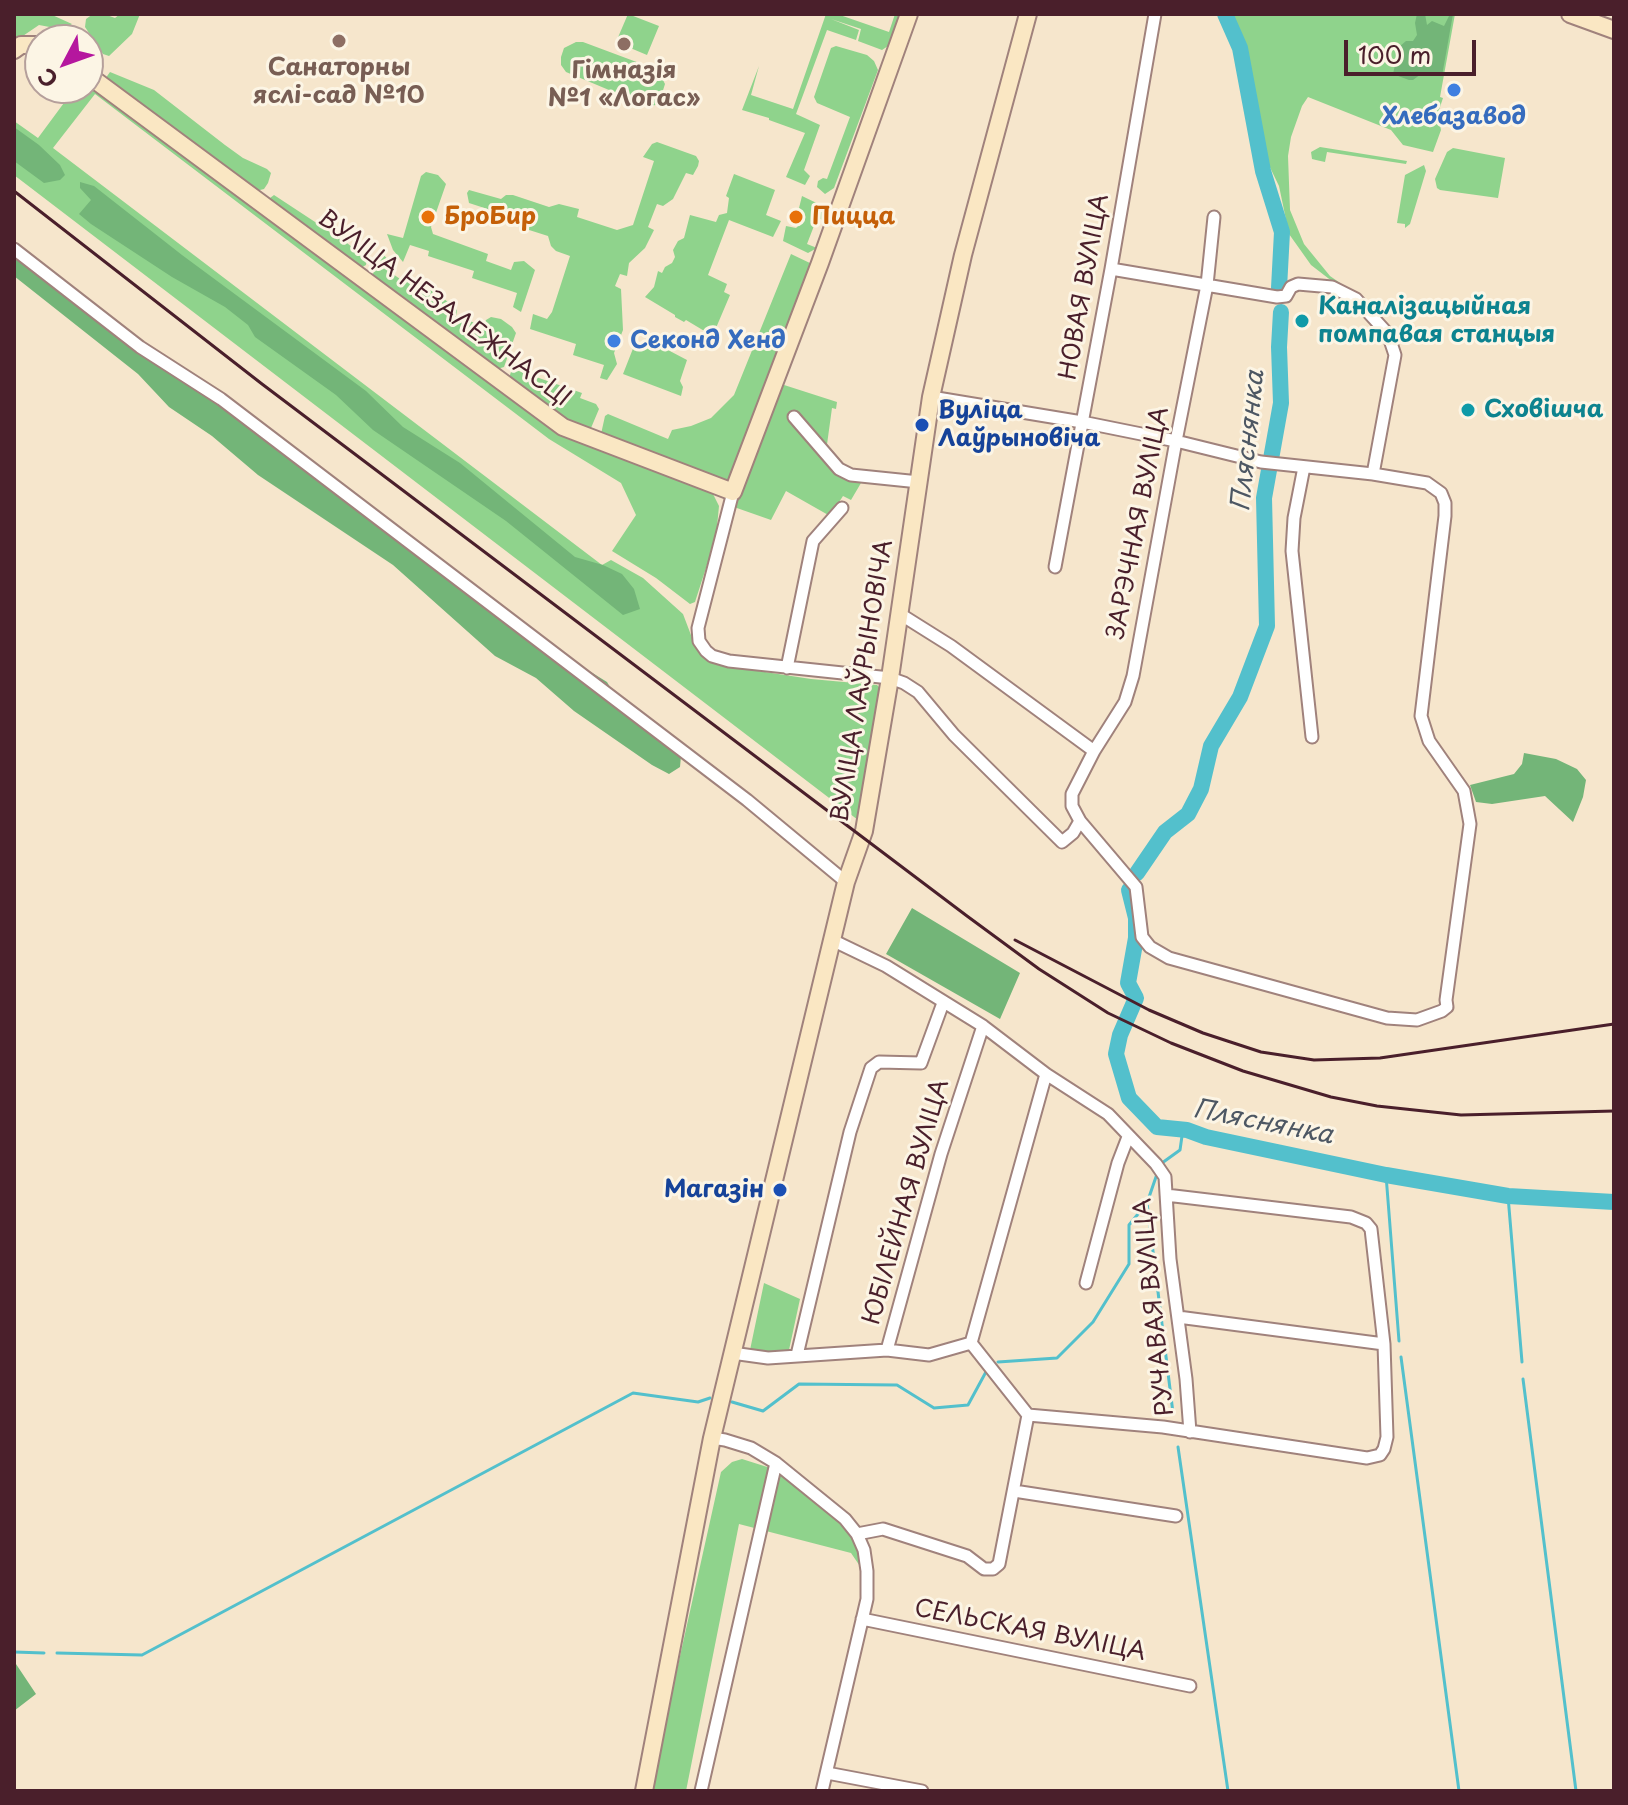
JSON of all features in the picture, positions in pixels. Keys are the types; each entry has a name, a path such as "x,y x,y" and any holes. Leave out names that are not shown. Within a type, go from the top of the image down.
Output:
{"main road":[{"path":"733,492 820,263 909,14"},
{"name":"ВУЛІЦА ЛАЎРЫНОВІЧА","path":"644,1791 712,1438 846,882 864,831 900,614 931,397 963,255 1028,14"},
{"path":"1570,14 1614,30"},
{"name":"ВУЛІЦА НЕЗАЛЕЖНАСЦІ","path":"104,87 563,427 733,492"}],"street":[{"name":"НОВАЯ ВУЛІЦА","path":"1055,567 1155,14"},
{"name":"ЗАРЭЧНАЯ ВУЛІЦА","path":"1080,821 1072,806 1072,794 1130,689 1207,285 1214,217"},
{"path":"14,249 140,347 246,418 747,800 846,882"},
{"path":"1111,269 1277,297 1286,296 1291,287 1298,284 1332,287 1363,305 1388,334 1394,348 1394,365 1373,474"},
{"path":"733,492 700,621 699,641 706,651 719,659 890,678 918,692 954,735 1062,842 1073,833 1080,821 1136,887 1142,937 1150,947 1178,961 1387,1018 1417,1020 1435,1015 1447,1007 1470,824 1464,791 1429,741 1421,716 1445,503 1441,493 1427,483 1261,462 1082,422 931,397"},
{"path":"794,417 839,469 851,475 919,482"},
{"path":"1304,467 1294,518 1292,551 1312,737"},
{"path":"787,668 813,541 842,508"},
{"path":"900,614 951,646 1094,751"},
{"path":"832,940 886,966 983,1026 1046,1074 1108,1114 1128,1137 1118,1163 1086,1283"},
{"path":"797,1355 850,1132 871,1068 879,1062 921,1063 943,1003"},
{"name":"ЮБІЛЕЙНАЯ ВУЛІЦА","path":"732,1353 768,1358 887,1350 941,1154 983,1026"},
{"path":"971,1343 1046,1074"},
{"name":"РУЧАВАЯ ВУЛІЦА","path":"1128,1137 1165,1177 1170,1259 1190,1432"},
{"path":"971,1343 1028,1415 1163,1427 1367,1458 1380,1455 1387,1437 1384,1344 1371,1229 1366,1223 1351,1217 1166,1195"},
{"path":"1178,1317 1384,1344"},
{"path":"887,1350 929,1355 971,1343"},
{"path":"857,1534 883,1529 967,1556 984,1569 993,1569 1001,1560 1028,1415"},
{"path":"712,1438 751,1448 776,1463 842,1516 857,1534 865,1555 867,1599 822,1791"},
{"path":"701,1791 776,1463"},
{"path":"1014,1491 1176,1516"},
{"name":"СЕЛЬСКАЯ ВУЛІЦА","path":"862,1619 1190,1686"},
{"path":"827,1773 922,1791"}],"green space":[{"path":"14,14 50,14 72,24 24,24 24,35 14,42"},
{"path":"93,14 115,18 120,14 140,14 132,34 109,56 104,54 104,24 85,24 86,19"},
{"path":"628,14 659,26 647,55 616,42"},
{"path":"826,14 837,14 889,32 895,14 900,14 888,46 882,50 858,41 861,29 831,19 859,30 856,40 827,30 796,114 820,125 804,170 810,176 805,185 786,177 805,133 742,110 759,66 751,95 793,109"},
{"path":"1225,14 1455,14 1440,97 1443,98 1435,122 1441,130 1433,152 1403,145 1391,130 1308,97 1302,106 1288,156 1290,210 1304,244 1330,276 1353,292 1350,295 1311,265 1289,234 1279,186 1261,154 1240,48"},
{"path":"1417,14 1425,14 1427,25 1432,21 1444,26 1453,14 1442,76 1421,74 1409,80 1393,74 1399,47 1406,41 1413,41 1417,35"},
{"path":"576,42 658,70 665,84 659,103 653,106 640,103 566,72 561,65 564,48"},
{"path":"836,46 867,55 878,70 834,188 825,194 817,187 818,181 827,179 850,117 817,103 814,97 831,48"},
{"path":"110,72 154,90 243,158 267,169 271,173 264,189 256,191 105,79"},
{"path":"104,93 561,432 711,490 719,506 716,537 695,602 690,604 612,551 636,515 621,483 549,439 104,101"},
{"path":"63,104 87,104 53,148 602,565 611,560 643,578 683,614 694,643 705,658 719,665 877,685 880,698 858,820 14,175 14,121 38,138"},
{"path":"14,127 60,165 65,175 60,180 44,183 14,161"},
{"path":"657,142 696,156 698,166 693,175 686,173 673,199 663,206 657,204 648,227 654,230 645,248 629,263 627,276 620,274 615,286 621,289 623,330 614,353 617,364 607,380 600,378 604,365 573,355 576,344 530,329 533,314 547,319 552,312 570,256 556,251 548,236 504,222 506,215 469,203 467,193 469,190 501,199 513,195 549,207 559,204 579,209 577,217 617,230 633,225 654,161 643,157"},
{"path":"1320,147 1407,161 1406,164 1327,152 1325,162 1312,159 1311,152"},
{"path":"1453,148 1505,158 1498,198 1437,188 1435,179 1447,152"},
{"path":"1424,165 1426,171 1410,224 1405,228 1405,224 1397,223 1405,175"},
{"path":"426,172 438,175 446,184 431,227 433,234 488,254 486,261 511,270 514,262 524,261 535,270 521,312 513,307 517,293 472,278 474,271 428,256 429,251 410,245 403,262 393,250 387,234 403,238 421,176"},
{"path":"734,174 775,190 766,215 781,221 773,237 729,220 708,275 727,284 724,292 730,295 711,335 645,297 654,287 658,271 662,273 672,263 675,257 673,250 684,238 690,215 716,222 719,215 727,213 729,198 726,196"},
{"path":"80,182 94,186 366,391 403,427 460,463 575,557 622,574 634,589 640,609 623,615 506,521 373,430 336,395 255,337 248,325 225,307 172,277 91,224 79,214 91,200 80,188"},
{"path":"274,195 347,243 367,259 366,265 359,269 272,202 270,198"},
{"path":"802,196 829,209 826,221 817,218 807,244 817,248 808,253 783,241 786,226 796,228 801,223 803,215 799,208"},
{"path":"381,252 393,265 390,272 403,281 406,277 424,285 451,304 457,310 456,316 483,326 491,317 501,319 512,327 516,333 504,367 494,370 372,278"},
{"path":"791,254 812,264 732,476 725,481 601,434 608,414 668,439 672,430 711,418 734,395"},
{"path":"14,255 220,404 564,668 586,669 607,682 617,699 681,756 680,767 669,774 652,765 574,711 536,678 495,656 393,565 258,475 212,436 169,407 138,374 14,276"},
{"path":"647,339 687,360 680,381 683,387 681,396 623,374 634,346"},
{"path":"516,370 582,393 580,398 596,404 599,409 591,428 583,429 565,421 509,378 511,372"},
{"path":"781,384 837,402 836,409 832,408 825,459 848,479 861,483 851,500 843,496 830,516 786,491 771,520 734,507"},
{"path":"1524,753 1556,759 1577,769 1586,780 1573,822 1545,796 1492,804 1476,802 1470,785 1514,774 1522,764"},
{"path":"912,908 1020,973 1000,1019 886,954"},
{"path":"764,1283 800,1299 786,1353 750,1350"},
{"path":"742,1459 783,1472 854,1533 868,1578 851,1553 739,1524 686,1791 650,1791 721,1472 732,1462"},
{"path":"14,1661 36,1694 14,1711"}],"waterway":[{"name":"Пляснянка","path":"1225,14 1240,48 1263,171 1282,232 1279,288"},
{"name":"Пляснянка","path":"1137,873 1165,832 1188,814 1201,789 1211,746 1240,697 1267,626 1264,498 1281,403 1281,312"},
{"name":"Пляснянка","path":"1129,890 1136,918 1136,938 1128,983 1136,998 1120,1035 1116,1054 1129,1098 1157,1127 1187,1130 1206,1137 1386,1175 1508,1196 1614,1202"},
{"path":"1162,1163 1180,1150 1182,1136 1187,1130"},
{"path":"998,1362 1057,1358 1093,1322 1129,1264 1129,1225 1147,1203 1157,1174"},
{"path":"1386,1175 1399,1341"},
{"path":"1508,1196 1522,1362"},
{"path":"1147,1203 1173,1413"},
{"path":"1401,1357 1459,1791"},
{"path":"732,1402 763,1411 799,1384 897,1385 934,1408 968,1405 987,1370"},
{"path":"1523,1379 1576,1791"},
{"path":"57,1653 142,1655 633,1393 698,1402 710,1398"},
{"path":"1178,1447 1228,1791"},
{"path":"14,1652 44,1653"}],"railway":[{"path":"14,191 262,384 967,916 1039,969 1108,1013 1171,1043 1243,1071 1331,1097 1377,1106 1461,1115 1614,1111"},
{"path":"1015,940 1149,1010 1203,1033 1261,1052 1314,1060 1380,1058 1614,1024"}],"place":[{"name":"Санаторны яслі-сад №10","path":"339,41"},
{"name":"Гімназія №1 «Логас»","path":"624,44"},
{"name":"Хлебазавод","path":"1454,90"},
{"name":"БроБир","path":"428,217"},
{"name":"Пицца","path":"796,217"},
{"name":"Каналізацыйная помпавая станцыя","path":"1302,321"},
{"name":"Секонд Хенд","path":"614,341"},
{"name":"Сховішча","path":"1468,410"},
{"name":"Вуліца Лаўрыновіча","path":"922,425"},
{"name":"Магазін","path":"780,1190"}]}
